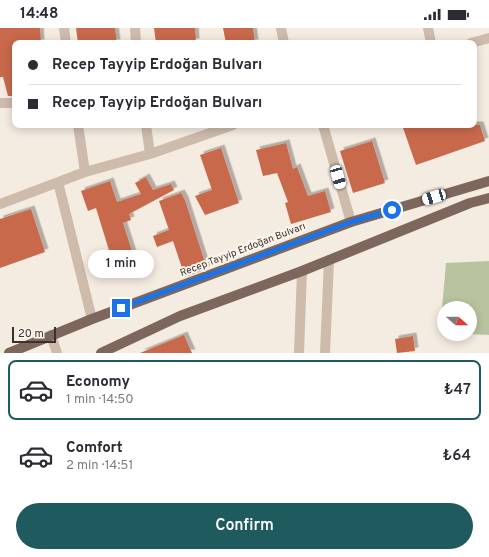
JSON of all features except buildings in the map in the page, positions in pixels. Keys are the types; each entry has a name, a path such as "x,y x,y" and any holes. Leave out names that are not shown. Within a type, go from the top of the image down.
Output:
{"main road":[{"name":"Recep Tayyip Erdoğan Bulvarı","path":"9,353 92,319 351,222 489,181"},
{"path":"101,353 180,316 302,271 470,203 489,198"}],"street":[{"path":"64,28 66,40"},
{"path":"135,28 136,40"},
{"path":"281,28 283,40"},
{"path":"428,28 430,40"},
{"path":"477,41 489,38"},
{"path":"0,103 12,103"},
{"path":"78,128 85,172"},
{"path":"146,128 150,154"},
{"path":"0,204 85,172 150,154 224,128"},
{"path":"325,128 351,222"},
{"path":"58,182 92,319"},
{"path":"325,353 329,260"},
{"path":"299,353 302,271"},
{"path":"51,335 57,353"}],"green space":[{"path":"489,261 489,335 477,334 477,301 443,301 446,263"}],"route":[{"path":"121,308 351,222 392,210"}]}
